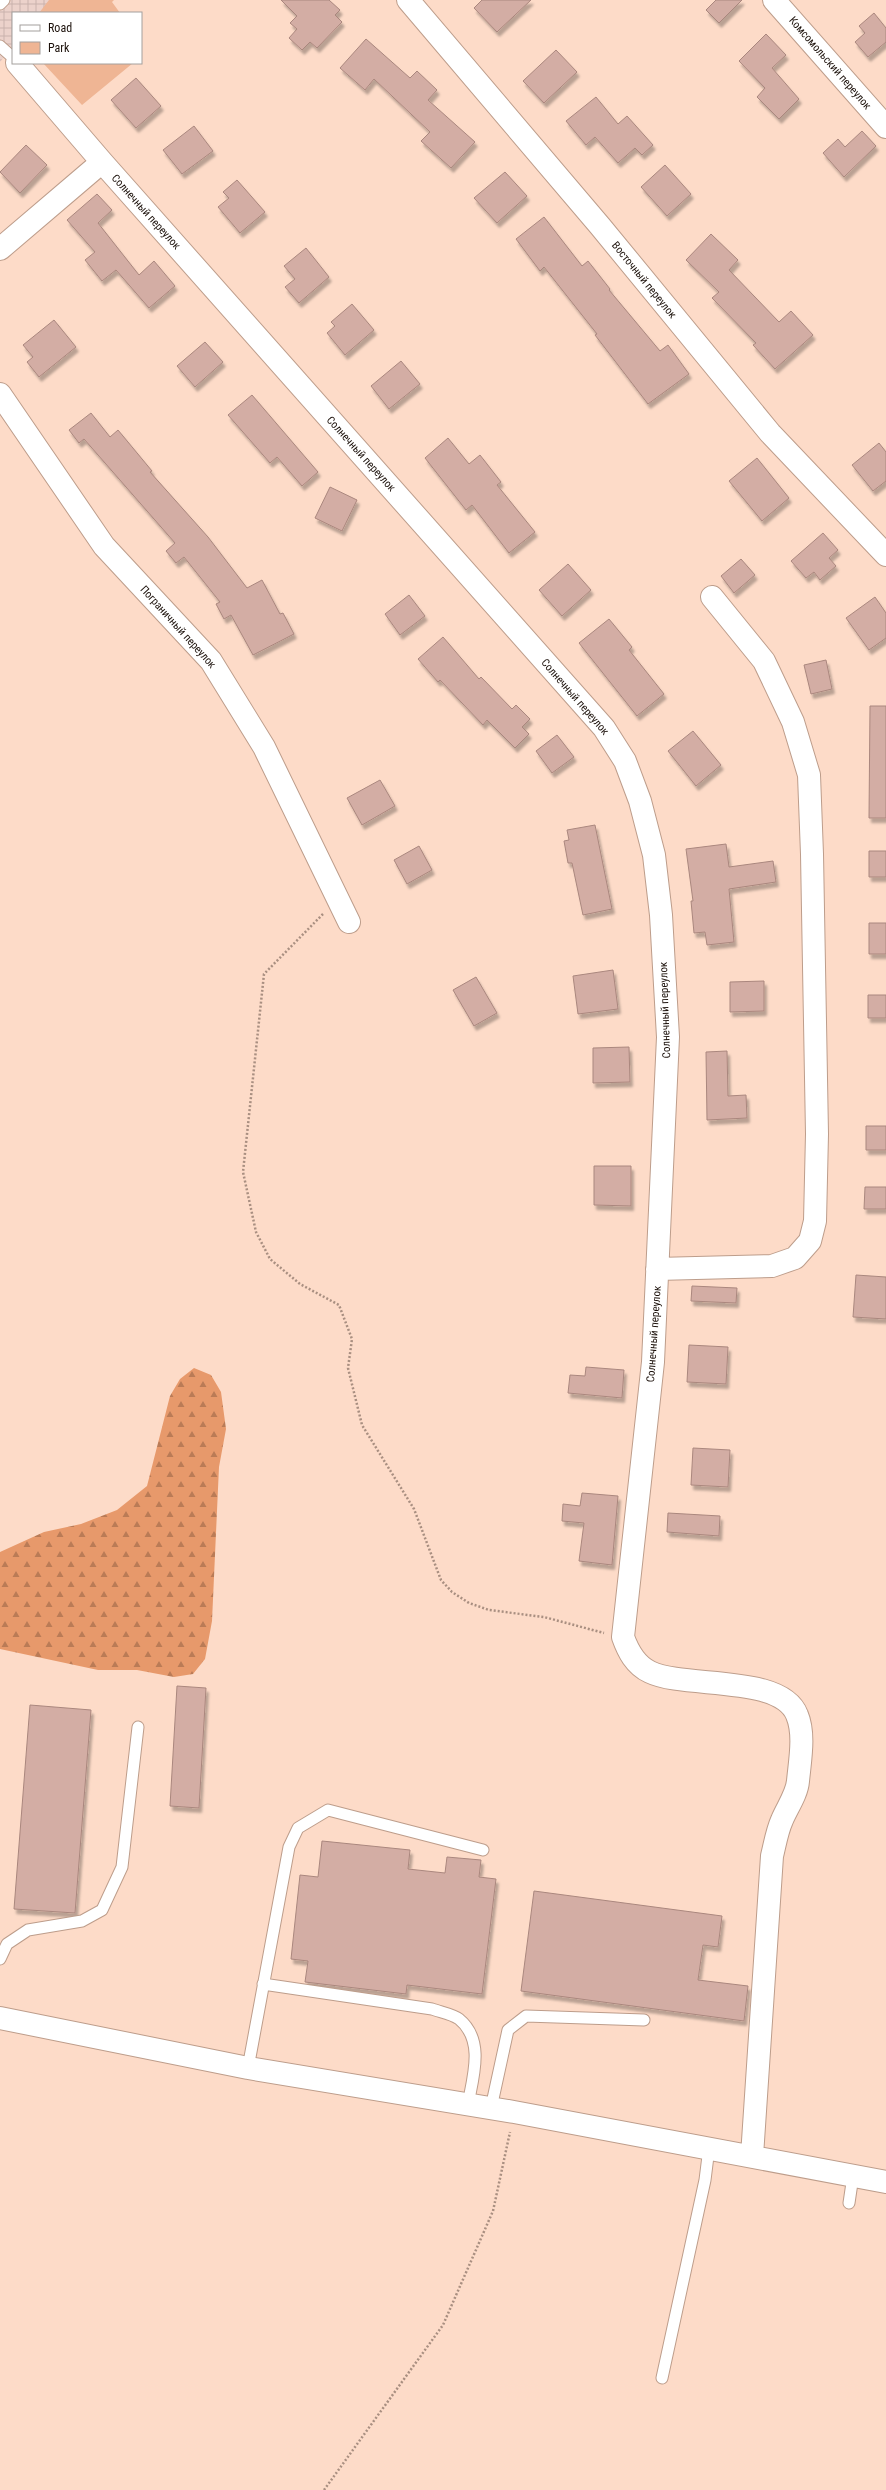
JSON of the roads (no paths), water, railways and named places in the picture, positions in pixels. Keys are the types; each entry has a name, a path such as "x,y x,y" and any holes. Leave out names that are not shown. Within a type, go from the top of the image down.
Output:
{"street":[{"name":"Восточный переулок","path":"408,0 600,226 770,433 886,555"},
{"name":"Комсомольский переулок","path":"774,0 886,127"},
{"name":"Солнечный переулок","path":"17,64 102,162 599,722 625,761 640,801 654,855 661,915 668,1037 653,1362 623,1637 628,1651 636,1662 649,1672 668,1678 770,1691 786,1700 796,1713 801,1731 798,1783 781,1822 772,1856 752,2156"},
{"path":"0,249 102,162"},
{"name":"Пограничный переулок","path":"0,394 104,546 211,661 264,747 349,922"},
{"path":"657,1269 772,1266 795,1258 810,1241 815,1221 817,1134 813,862 808,775 793,722 764,661 712,597"},
{"path":"0,2018 248,2068 514,2112 886,2182"}],"lane":[{"path":"0,4 4,0"},
{"path":"0,1959 7,1944 28,1930 82,1921 102,1910 122,1867 138,1727"},
{"path":"248,2068 289,1847 298,1828 328,1810 483,1850"},
{"path":"264,1984 432,2009 458,2019 473,2036 476,2065 468,2104"},
{"path":"491,2108 508,2030 526,2016 644,2020"},
{"path":"662,2378 705,2180 709,2148"},
{"path":"849,2203 853,2176"}]}
